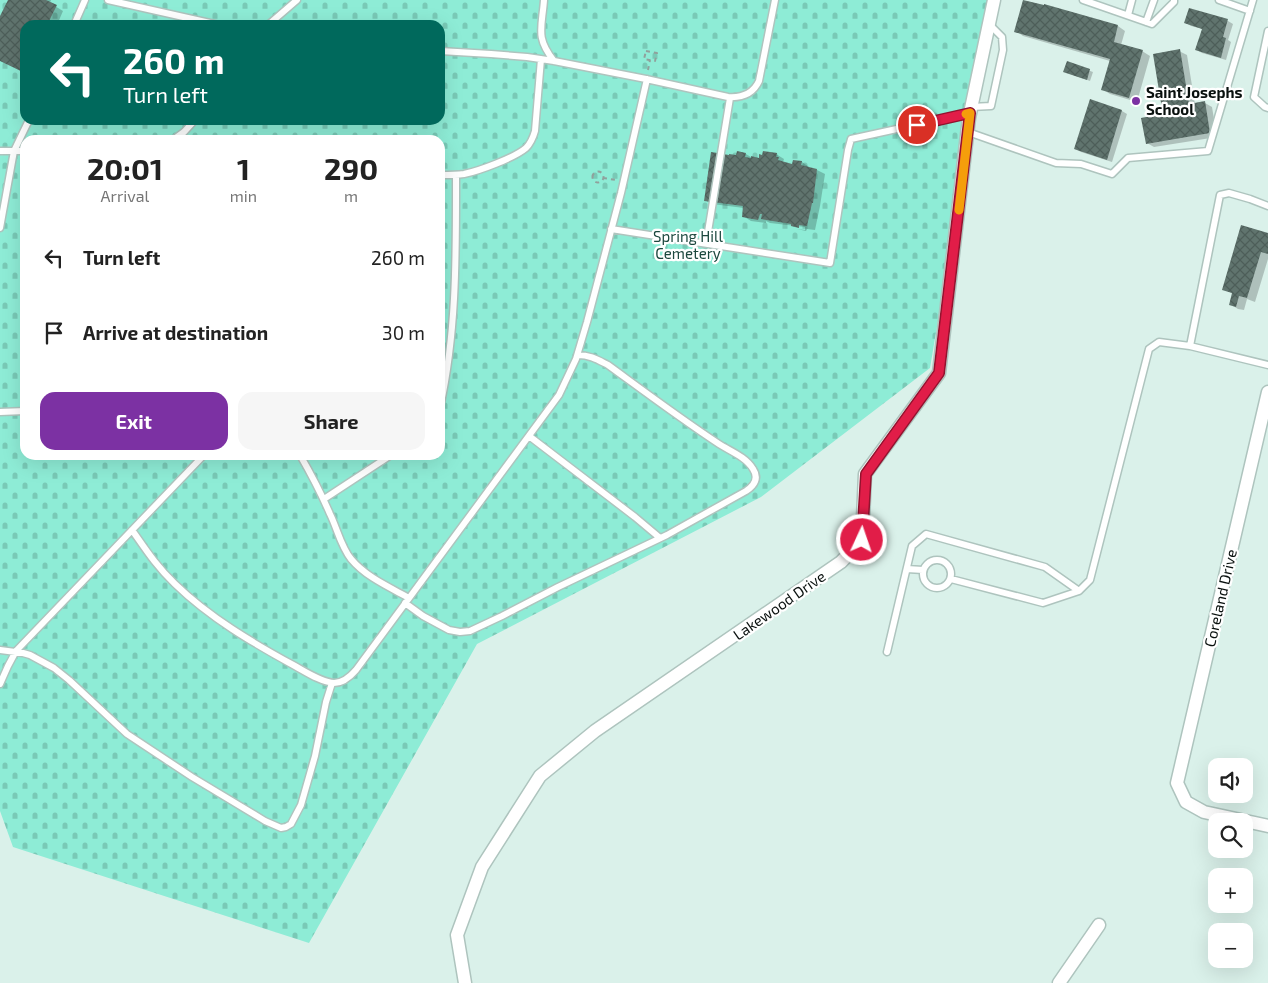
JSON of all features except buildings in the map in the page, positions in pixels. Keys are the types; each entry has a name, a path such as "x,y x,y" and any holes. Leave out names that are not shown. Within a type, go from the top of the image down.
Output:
{"street":[{"name":"Lakewood Drive","path":"465,983 457,935 482,868 540,776 595,730 841,562 862,540 866,474 939,373 970,110 994,0"},
{"name":"Coreland Drive","path":"1268,392 1177,783 1186,802 1204,812 1268,826"},
{"path":"1059,983 1099,925"}],"lane":[{"path":"76,20 86,0"},
{"path":"108,0 197,20"},
{"path":"274,20 297,0"},
{"path":"544,0 541,38 554,61"},
{"path":"445,51 554,61 647,79 730,98 740,97 750,93 760,81 775,0"},
{"path":"1083,0 1152,24 1174,1"},
{"path":"1128,15 1132,0"},
{"path":"1146,22 1154,0"},
{"path":"1219,0 1250,11"},
{"path":"968,132 1056,163 1081,164 1112,174 1128,158 1208,150 1253,0"},
{"path":"611,229 830,263 851,139 991,106 1003,50 1002,37 989,24"},
{"path":"1268,31 1254,97 1268,108"},
{"path":"445,175 472,172 511,157 525,149 532,141 536,126 541,59"},
{"path":"132,530 152,560 192,600 238,632 306,672 332,683 348,678 356,670 559,395 568,377 578,355 623,182 647,79"},
{"path":"706,244 730,98"},
{"path":"180,135 189,127"},
{"path":"186,135 189,127"},
{"path":"0,228 14,151 20,139"},
{"path":"0,151 20,151"},
{"path":"445,379 455,270 456,174"},
{"path":"1190,346 1220,195 1229,193 1268,206"},
{"path":"951,579 1043,603 1079,591 1090,580 1149,349 1159,342 1190,346 1268,365"},
{"path":"303,460 324,500 341,541 350,557 361,569 407,601 423,616 449,630 470,631 660,538 752,487 756,479 751,465 744,459 711,439 608,365 593,357 578,355"},
{"path":"0,412 20,411"},
{"path":"528,436 660,538"},
{"path":"0,684 16,652 199,460"},
{"path":"324,500 384,460"},
{"path":"887,652 912,546 926,534 1045,567 1079,591"},
{"path":"934,560 944,561 951,569 951,579 942,588 933,588 925,583 923,579 924,570 926,565 934,560"},
{"path":"907,569 924,570"},
{"path":"0,650 23,653 37,658 54,668 127,734 157,755 265,821 281,828 291,824 301,806 332,683"}],"path":[{"path":"646,51 657,53 655,62 644,59 646,51"},
{"path":"595,172 599,172 603,178 602,181 596,182 592,176 595,172"},
{"path":"603,178 623,182"}],"green space":[{"name":"Spring Hill Cemetery","path":"0,0 992,0 930,368 761,497 477,644 309,943 13,847 0,811"}],"slow traffic":[{"path":"959,210 970,113 966,114"}],"place":[{"name":"Saint Josephs School","path":"1136,101"}],"route":[{"path":"862,540 866,474 939,373 970,113 917,125"}]}
